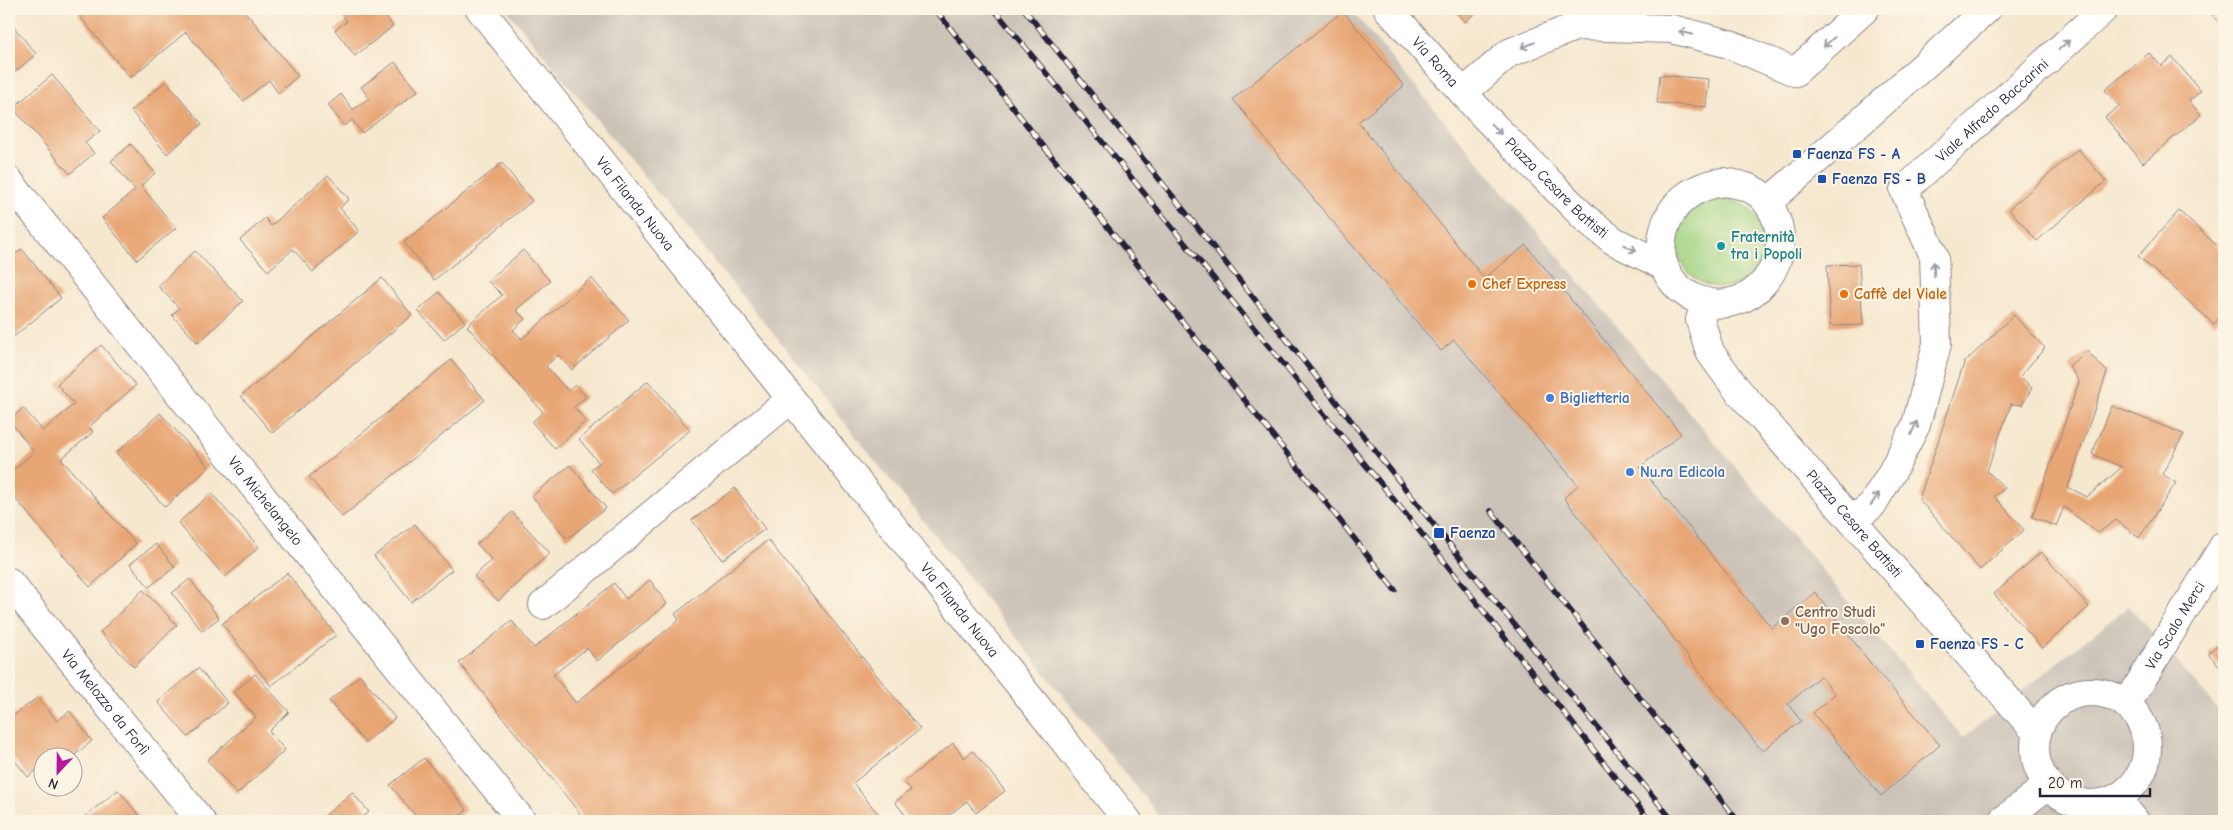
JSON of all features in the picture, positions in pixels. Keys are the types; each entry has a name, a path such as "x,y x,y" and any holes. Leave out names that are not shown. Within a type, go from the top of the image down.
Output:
{"street":[{"name":"Via Filanda Nuova","path":"480,9 1128,821"},
{"name":"Via Roma","path":"1388,9 1463,93"},
{"path":"1463,93 1509,53 1577,26 1672,29 1729,44 1795,72 1865,9"},
{"path":"1766,204 1987,9"},
{"name":"Viale Alfredo Baccarini","path":"1852,521 1872,505 1892,472 1916,425 1936,344 1934,256 1904,190 2104,9"},
{"name":"Piazza Cesare Battisti","path":"1463,93 1585,218 1614,241 1664,266"},
{"name":"Via Michelangelo","path":"9,181 522,821"},
{"path":"1724,182 1766,204 1781,246 1779,258 1769,278 1756,292 1742,299 1726,303 1706,302 1688,296 1678,289 1664,266 1662,253 1665,228 1669,216 1683,198 1707,184 1724,182"},
{"name":"Piazza Cesare Battisti","path":"1706,302 1700,320 1710,352 1736,388 2037,732"},
{"path":"543,605 791,399"},
{"name":"Via Scalo Merci","path":"2127,704 2224,545"},
{"name":"Via Melozzo da Forlì","path":"9,582 201,821"},
{"path":"2092,692 2110,695 2127,704 2139,717 2146,735 2148,753 2143,772 2132,787 2117,798 2099,804 2080,804 2063,796 2048,785 2039,768 2035,751 2037,732 2051,709 2058,702 2074,694 2092,692"},
{"path":"2002,821 2048,785"},
{"path":"2117,798 2136,821"}],"shaded area":[{"path":"506,9 1350,9 1963,738 2129,606 2224,716 2224,821 1163,821 781,343"}],"green space":[{"path":"1721,199 1738,202 1752,212 1762,226 1765,243 1762,260 1752,274 1738,284 1721,287 1704,284 1690,274 1680,260 1677,243 1680,226 1690,212 1704,202"}],"building":[{"path":"84,9 243,9 298,76 278,93 269,80 243,101 186,32 130,78 78,14"},
{"path":"338,9 379,9 393,26 355,56 335,30 347,21"},
{"path":"1453,9 1479,9 1465,22"},
{"path":"2207,9 2224,9 2224,27"},
{"path":"1343,11 1404,86 1358,122 1484,278 1526,245 1681,434 1640,467 1744,595 1772,628 1815,592 1872,665 1940,745 1881,796 1813,713 1835,694 1820,676 1788,704 1801,721 1762,751 1564,498 1578,485 1454,340 1441,351 1233,99"},
{"path":"9,21 36,54 9,77"},
{"path":"2149,53 2161,66 2172,57 2201,91 2189,101 2201,115 2143,163 2105,117 2119,106 2105,90"},
{"path":"395,62 418,91 362,133 352,120 344,126 328,105 341,94 353,110 369,98 361,87"},
{"path":"52,75 100,131 85,143 94,153 70,174 13,108"},
{"path":"1660,75 1709,79 1706,107 1657,103"},
{"path":"166,81 202,124 167,154 131,111"},
{"path":"131,144 155,173 141,186 176,228 137,260 102,218 135,190 111,161"},
{"path":"2078,149 2106,181 2037,241 2009,209"},
{"path":"502,163 532,201 434,280 404,242"},
{"path":"328,175 349,199 340,208 359,231 313,272 293,249 268,271 240,240 265,218 271,226"},
{"path":"2179,211 2224,252 2224,312 2214,324 2138,256"},
{"path":"22,249 61,298 12,338 9,334 9,259"},
{"path":"523,250 550,281 516,310 525,319 513,330 522,339 591,278 629,320 572,370 558,355 546,366 568,391 575,385 586,397 574,407 586,421 555,449 532,422 543,412 467,326 502,295 488,281"},
{"path":"195,251 243,301 198,343 172,315 179,308 158,286"},
{"path":"1859,264 1863,325 1830,326 1827,265"},
{"path":"382,278 412,315 272,433 241,396"},
{"path":"439,292 465,322 444,340 418,311"},
{"path":"2014,315 2045,348 2020,376 2032,388 2022,405 2011,404 1987,471 2005,488 1994,496 2024,530 1980,570 1919,499 1964,363"},
{"path":"101,345 136,385 89,427 93,432 61,459 136,544 90,587 9,491 9,474 34,452 9,420 23,408 43,431 74,404 57,384"},
{"path":"2087,351 2107,372 2068,487 2087,497 2122,467 2092,454 2112,406 2184,434 2162,474 2176,483 2139,538 2116,520 2098,533 2064,507 2056,526 2032,517 2079,382 2069,366"},
{"path":"451,360 485,400 342,517 309,477"},
{"path":"648,381 690,430 612,494 591,469 599,463 579,439"},
{"path":"160,413 209,467 165,507 116,453"},
{"path":"570,465 606,508 567,539 532,496"},
{"path":"735,488 765,529 722,560 692,520"},
{"path":"211,493 259,547 225,577 178,523"},
{"path":"512,512 550,553 498,601 474,576 492,560 477,544"},
{"path":"415,524 452,570 411,602 374,556"},
{"path":"768,540 920,729 853,783 884,821 586,821 459,663 512,621 534,648 614,583 626,599 650,580 667,604 597,661 587,648 553,675 576,703 679,620 675,614"},
{"path":"156,544 175,567 149,587 130,564"},
{"path":"2041,552 2089,607 2042,648 1994,594"},
{"path":"287,573 336,635 271,686 222,624"},
{"path":"190,579 219,618 202,631 172,593"},
{"path":"143,590 177,625 134,667 100,632"},
{"path":"2224,639 2224,671 2208,653"},
{"path":"198,668 228,703 188,737 158,702"},
{"path":"255,674 289,712 269,731 285,750 237,794 207,760 256,717 234,692"},
{"path":"360,675 395,718 365,743 329,701"},
{"path":"38,697 57,721 70,711 92,741 82,749 32,748 32,774 28,777 9,753 9,719"},
{"path":"953,743 964,758 973,751 1005,791 976,813 967,801 941,821 910,821 895,802 911,790 904,782"},
{"path":"424,758 467,810 453,821 420,821 390,785"},
{"path":"118,790 144,821 79,821"},
{"path":"352,792 369,812 358,821 319,821"}],"railway":[{"path":"935,9 1395,590"},
{"path":"994,9 1439,555 1650,821"},
{"path":"1024,9 1450,545 1673,821"},
{"path":"1491,511 1738,821"}],"place":[{"name":"Faenza FS - A","path":"1797,154"},
{"name":"Faenza FS - B","path":"1822,179"},
{"name":"Fraternità tra i Popoli","path":"1721,246"},
{"name":"Chef Express","path":"1472,284"},
{"name":"Caffè del Viale","path":"1844,294"},
{"name":"Biglietteria","path":"1550,398"},
{"name":"Nu.ra Edicola","path":"1630,472"},
{"name":"Faenza","path":"1439,533"},
{"name":"Centro Studi \"Ugo Foscolo\"","path":"1785,621"},
{"name":"Faenza FS - C","path":"1920,644"}]}
